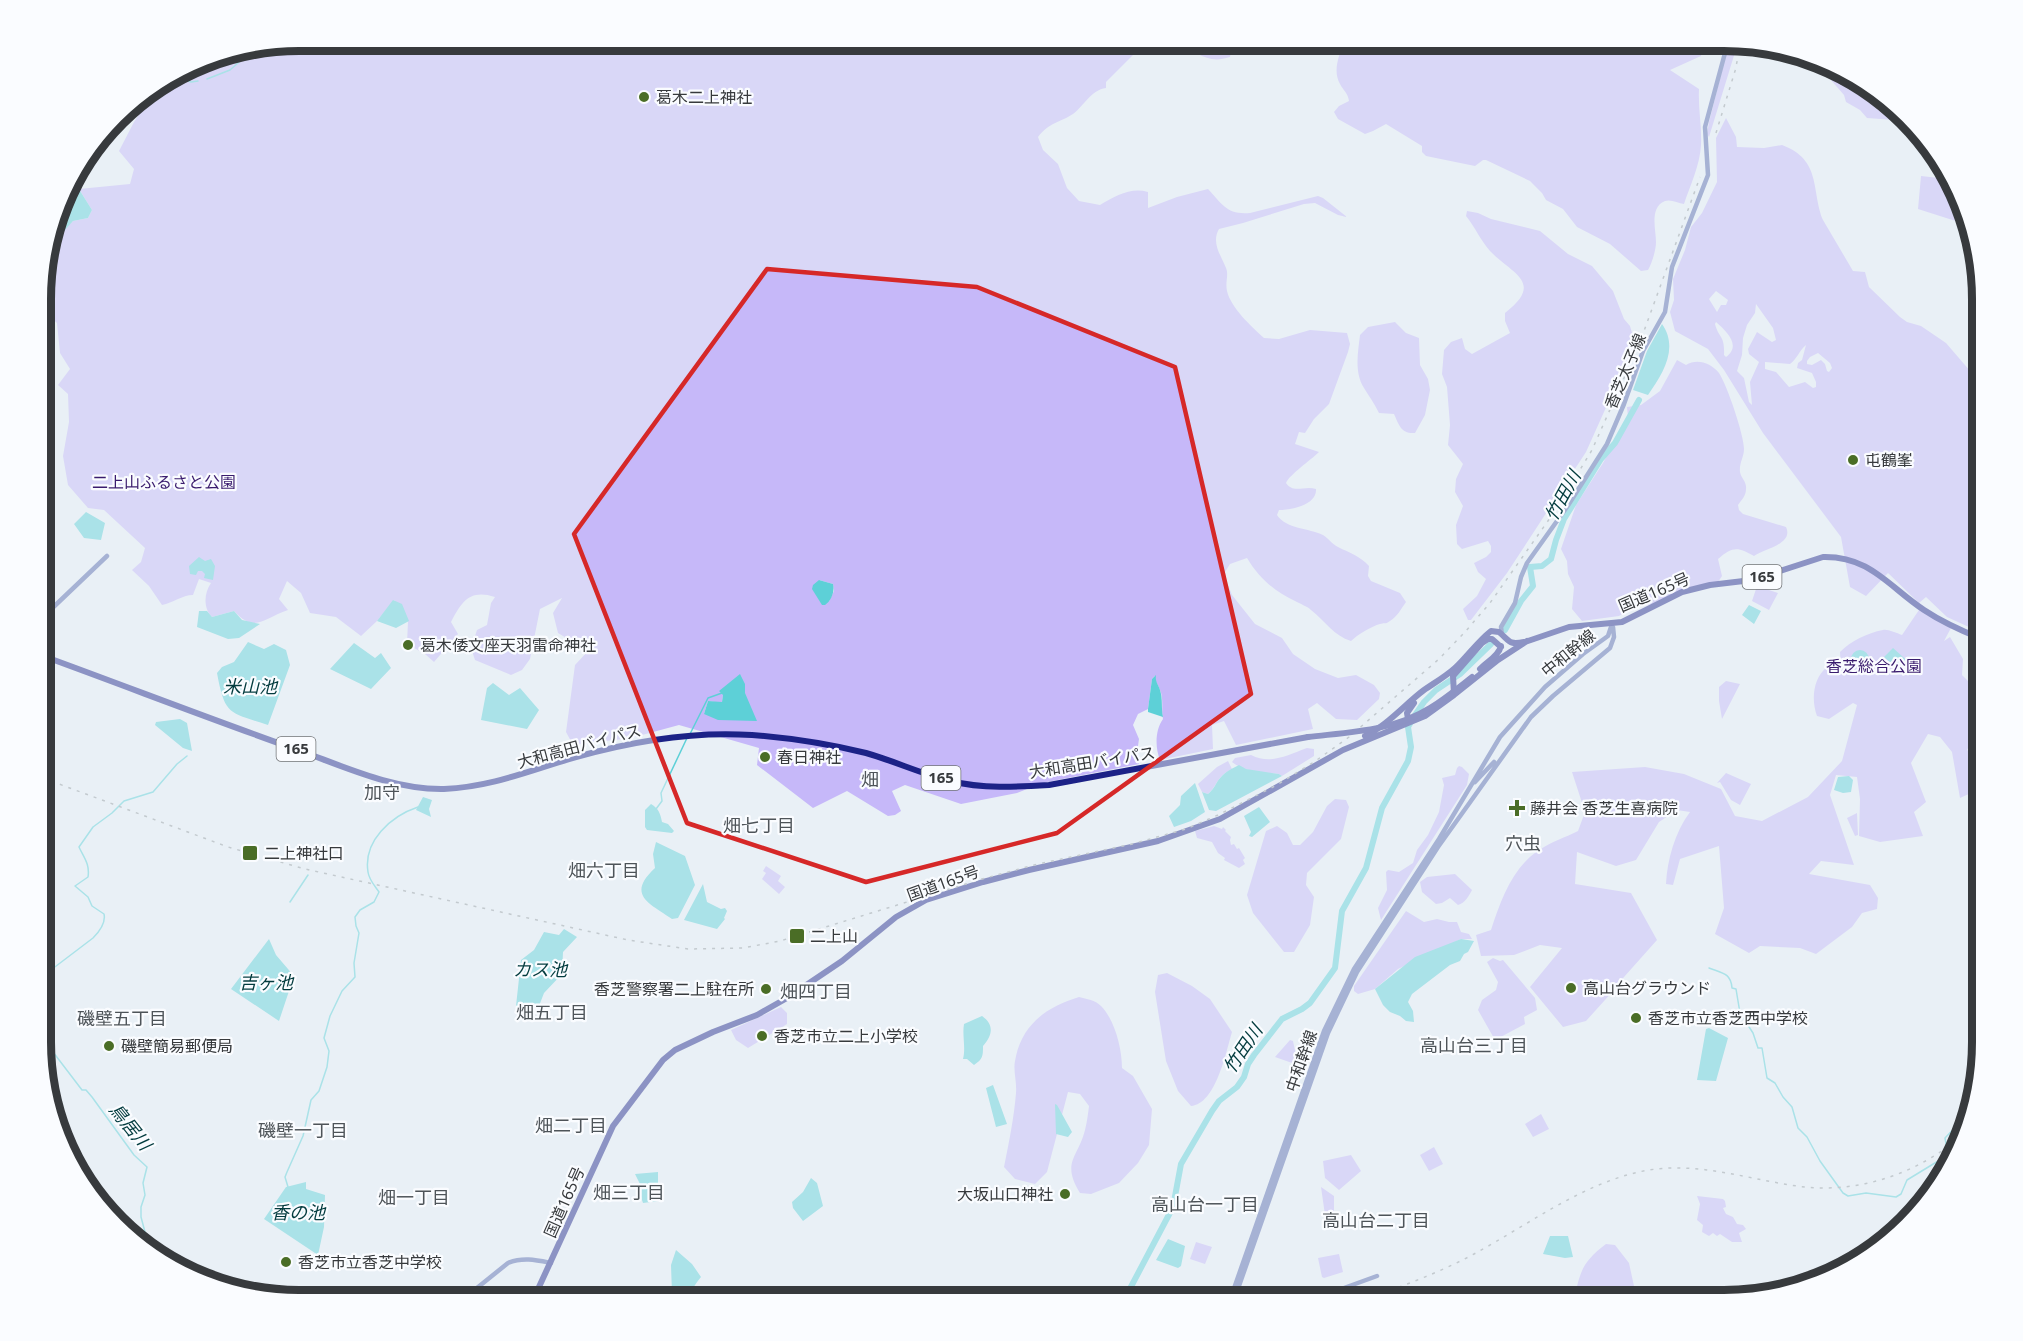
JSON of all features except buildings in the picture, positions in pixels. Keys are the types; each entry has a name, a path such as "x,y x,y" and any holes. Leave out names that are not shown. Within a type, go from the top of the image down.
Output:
{"highway":[{"name":"国道165号","path":"1504,649 1569,627 1612,624 1633,617 1682,592 1752,580 1823,557 1841,557 1874,571 1923,609 1972,635"},
{"name":"国道165号","path":"1313,767 1344,747 1374,732 1457,666 1478,641 1491,631 1499,633"},
{"path":"1499,633 1507,641 1504,649"},
{"path":"1499,633 1504,649"},
{"path":"1454,695 1452,679 1488,639 1495,640 1504,649"},
{"name":"国道165号","path":"1507,641 1511,643 1527,641"},
{"name":"国道165号","path":"538,1290 587,1185 604,1141 663,1060 675,1050 757,1015 788,998 842,961 896,917 926,900 1029,870 1171,837 1220,819 1349,747 1416,720 1527,641"},
{"name":"165","path":"1498,660 1504,649"},
{"name":"大和高田バイパス","path":"51,659 369,775 399,783 442,789 496,783 577,757 652,739 713,734 805,741 867,754 951,781 1013,788 1049,785 1308,737 1359,732 1397,723 1437,704 1504,649"},
{"name":"165","path":"1416,720 1408,718 1408,710 1441,680"}],"main road":[{"name":"香芝太子線","path":"1499,633 1499,623 1515,603 1527,563 1567,507 1607,444 1643,351 1665,312 1672,267 1708,175 1705,127 1725,51"},
{"path":"51,608 107,556"},
{"name":"中和幹線","path":"1236,1290 1328,1032 1353,982 1438,847 1531,717 1610,648 1614,637 1612,624"},
{"name":"中和幹線","path":"1235,1290 1321,1039 1335,1005 1354,969 1439,838 1500,737 1561,672 1608,636 1612,624"},
{"path":"1468,790 1501,757"},
{"path":"474,1290 513,1260 527,1259 551,1263"},
{"path":"1338,1290 1377,1276"}],"highlighted area":[{"path":"767,269 977,287 1175,367 1251,694 1057,833 866,882 687,823 574,534"}],"green space":[{"name":"二上山ふるさと公園","path":"299,51 1137,51 1106,82 1106,88 1096,92 1077,111 1042,132 1038,137 1043,150 1058,164 1067,188 1079,201 1100,205 1123,193 1142,191 1148,192 1148,208 1208,189 1221,204 1236,212 1250,213 1318,196 1347,217 1315,203 1304,204 1219,229 1216,244 1227,271 1229,297 1242,316 1264,338 1279,339 1310,330 1347,333 1350,344 1348,352 1329,404 1314,419 1305,433 1299,432 1295,444 1319,452 1286,483 1296,489 1316,489 1315,494 1308,503 1296,508 1279,510 1277,515 1292,526 1323,535 1336,546 1358,557 1369,566 1368,576 1371,581 1400,593 1406,602 1399,613 1387,623 1369,629 1351,641 1335,632 1309,609 1274,588 1262,578 1247,558 1230,564 1225,572 1232,595 1255,624 1282,638 1293,654 1315,669 1338,678 1356,675 1374,685 1380,693 1379,699 1357,720 1336,719 1317,703 1308,709 1313,729 1236,745 1224,721 1212,725 1213,749 1160,760 1157,739 1158,728 1163,719 1162,701 1155,676 1152,679 1148,709 1138,714 1133,725 1139,739 1136,759 1139,764 1042,783 1017,793 961,804 905,785 892,791 901,811 888,816 847,791 813,808 757,765 759,748 679,725 631,738 573,745 566,732 575,665 588,651 558,633 553,613 562,598 540,609 530,659 522,670 511,675 475,660 471,648 477,630 487,625 491,603 495,597 486,595 473,596 459,608 451,622 458,634 434,662 407,644 408,621 394,600 361,636 336,617 310,613 301,593 287,581 279,599 288,610 260,622 248,622 234,611 212,617 207,609 206,600 211,583 199,579 193,595 162,605 149,586 132,570 141,562 145,548 104,510 88,508 68,485 63,456 69,422 68,394 58,385 70,369 60,353 57,323 51,318 53,266 59,234 73,221 88,218 92,210 79,189 130,184 134,169 119,151 146,103 175,84 219,64 266,53","holes":["819,580 833,584 834,591 829,601","745,684 745,693 704,714 708,701 722,703 723,695"]},
{"path":"1192,51 1231,51 1230,57 1222,59 1203,56"},
{"path":"1341,51 1702,51 1701,56 1670,70 1699,89 1701,138 1697,168 1684,204 1665,201 1657,208 1654,219 1655,249 1648,270 1641,271 1610,244 1577,227 1563,209 1546,200 1530,181 1486,160 1475,166 1426,156 1422,152 1422,146 1386,124 1365,134 1338,119 1334,112 1339,106 1349,101 1338,79 1338,62"},
{"path":"1727,51 1735,52 1709,137 1707,134"},
{"path":"1831,76 1848,84 1875,102 1896,121 1867,118 1860,110 1846,102 1844,95 1830,79"},
{"path":"1726,118 1736,137 1737,147 1764,148 1782,145 1795,151 1809,167 1823,220 1853,271 1865,272 1869,287 1900,317 1907,322 1921,326 1946,343 1972,373 1972,628 1947,617 1926,597 1919,603 1888,573 1866,596 1850,587 1841,537 1763,433 1724,370 1708,349 1675,331 1670,312 1674,300 1673,279 1685,250 1691,227 1702,213 1717,182 1716,138","holes":["1716,291 1728,300 1726,305 1721,305 1717,312 1709,299","1756,304 1773,328 1776,340 1772,342 1757,332 1748,349 1749,354 1759,362 1750,382 1752,405 1749,402 1744,378 1737,371 1742,355 1743,338 1747,325 1755,313","1716,322 1733,343 1733,348 1726,357","1806,345 1797,368 1812,373 1816,387 1813,388 1805,382 1789,387 1776,372 1765,369 1765,362 1790,364","1818,353 1830,363 1832,368 1829,372 1827,371 1821,360 1812,365 1807,364 1810,357"]},
{"path":"1921,176 1941,178 1960,222 1918,209"},
{"path":"1467,211 1540,231 1568,254 1592,266 1613,291 1624,319 1630,326 1635,343 1586,452 1507,573 1471,620 1468,620 1463,609 1477,596 1486,579 1478,572 1474,563 1491,552 1491,546 1488,541 1462,549 1457,544 1456,525 1463,506 1455,492 1456,479 1463,464 1448,445 1450,425 1447,387 1442,374 1444,350 1451,342 1462,338 1465,349 1472,354 1510,333 1505,321 1505,313 1517,302 1523,293 1524,286 1521,279 1490,251 1466,216"},
{"path":"1395,322 1406,333 1419,338 1420,365 1428,379 1430,390 1425,415 1415,433 1404,430 1394,414 1379,413 1359,375 1360,335 1368,327"},
{"path":"1677,360 1686,365 1695,362 1704,363 1719,373 1734,410 1743,442 1744,452 1740,472 1746,489 1745,496 1738,505 1739,510 1743,514 1786,527 1786,538 1754,556 1736,549 1728,552 1718,559 1722,576 1718,582 1652,604 1632,608 1619,616 1582,621 1572,609 1574,587 1561,549 1576,505 1603,463 1628,417 1627,407 1641,405 1660,391"},
{"path":"1757,586 1778,593 1769,610 1752,601"},
{"name":"香芝総合公園","path":"1919,610 1951,628 1944,641 1950,637 1963,659 1962,675 1972,685 1972,747 1967,749 1972,760 1972,793 1960,798 1952,752 1940,737 1928,734 1911,763 1926,802 1914,812 1923,836 1880,842 1859,836 1860,799 1857,777 1836,775 1830,795 1854,865 1821,861 1809,874 1870,885 1878,898 1877,909 1862,913 1852,927 1816,954 1800,948 1760,946 1749,953 1715,934 1724,908 1719,846 1680,859 1673,885 1666,884 1673,846 1690,812 1677,810 1659,822 1636,860 1616,866 1577,852 1575,884 1631,893 1657,940 1616,986 1602,979 1614,990 1586,1021 1563,1027 1530,987 1562,948 1540,945 1514,955 1481,956 1476,935 1491,930 1503,896 1515,875 1530,857 1544,847 1578,831 1585,812 1572,772 1645,767 1684,774 1721,789 1735,816 1762,821 1808,797 1842,761 1857,705 1853,703 1829,719 1817,716 1814,690 1822,672 1827,667 1836,672 1841,668 1840,652 1865,635 1885,630 1902,635"},
{"path":"1726,681 1740,684 1722,719 1719,687"},
{"path":"1307,748 1314,749 1314,756 1282,776 1248,770 1232,762 1235,758 1251,755 1265,759 1279,758"},
{"path":"1228,761 1232,769 1221,777 1208,794 1202,792 1198,784 1217,767"},
{"path":"1459,766 1469,774 1467,785 1381,920 1378,908 1387,890 1386,872 1388,870 1399,872 1413,863 1417,850 1428,835 1439,812 1444,785 1442,778 1455,775"},
{"path":"1726,773 1751,784 1740,805 1731,800 1720,782 1717,783"},
{"path":"1335,799 1346,800 1349,807 1341,839 1307,873 1306,885 1314,897 1310,925 1294,952 1284,952 1253,913 1247,895 1266,831 1277,826 1287,833 1293,845 1300,845 1313,832 1327,806"},
{"path":"1857,813 1858,835 1855,836 1847,818"},
{"path":"1214,826 1222,829 1223,827 1226,830 1231,837 1231,845 1234,844 1237,849 1239,848 1245,858 1243,860 1245,864 1239,868 1224,860 1225,858 1218,853 1212,842 1197,838 1195,831"},
{"path":"766,866 781,876 778,881 785,887 779,894 762,879 766,873 763,871"},
{"path":"1455,874 1472,890 1460,904 1458,905 1450,898 1436,904 1422,892 1420,882 1427,877"},
{"path":"1406,911 1424,922 1437,919 1457,922 1461,932 1469,934 1472,939 1461,939 1398,969 1375,989 1358,994 1354,991 1354,986"},
{"path":"1493,958 1503,960 1535,998 1537,1010 1524,1017 1525,1024 1495,1040 1478,1010 1482,1000 1496,990 1498,982 1487,962"},
{"path":"1167,973 1192,986 1210,999 1232,1032 1219,1076 1213,1087 1200,1103 1191,1106 1178,1091 1166,1061 1155,992 1158,975"},
{"path":"1079,997 1096,1002 1106,1012 1117,1035 1122,1068 1133,1076 1152,1109 1149,1145 1138,1163 1119,1183 1091,1194 1080,1193 1074,1183 1071,1167 1085,1130 1089,1106 1080,1094 1068,1092 1047,1172 1035,1184 1015,1179 1004,1167 1015,1102 1014,1069 1018,1048 1023,1037 1037,1019 1056,1006"},
{"path":"781,1007 787,1013 787,1024 748,1048 736,1040 731,1030"},
{"path":"1290,1040 1293,1041 1297,1060 1295,1064 1275,1057"},
{"path":"1541,1114 1549,1129 1533,1137 1525,1124"},
{"path":"1434,1147 1443,1164 1429,1171 1420,1155"},
{"path":"1351,1155 1361,1171 1339,1190 1325,1178 1323,1161"},
{"path":"1321,1187 1334,1196 1334,1213 1325,1215"},
{"path":"1697,1196 1725,1201 1726,1207 1723,1208 1726,1214 1746,1229 1739,1233 1742,1242 1732,1242 1720,1234 1717,1236 1713,1233 1709,1236 1702,1232 1703,1225 1697,1220 1700,1204"},
{"path":"1196,1242 1212,1247 1205,1264 1190,1259"},
{"path":"1606,1244 1615,1245 1629,1263 1635,1290 1576,1290 1583,1268 1592,1256"},
{"path":"1339,1254 1343,1272 1322,1277 1318,1258"}],"water":[{"path":"78,187 92,210 88,218 73,221 59,237"},
{"path":"1662,324 1667,333 1669,351 1664,370 1648,395 1633,390 1647,351"},
{"path":"86,512 105,523 101,540 84,538 74,524"},
{"path":"199,557 205,561 211,559 215,566 213,580 204,578 205,574 202,571 198,571 196,575 190,574 189,566"},
{"path":"819,580 833,584 832,596 825,605 822,605 812,589"},
{"path":"393,600 402,604 409,621 396,628 377,621"},
{"path":"1749,605 1761,611 1754,624 1742,615"},
{"path":"199,611 207,611 212,617 234,611 242,620 260,624 239,638 228,639 197,627"},
{"name":"米山池","path":"248,642 264,649 274,644 286,650 290,665 268,725 231,710 226,705 220,687 217,673 222,667 234,662"},
{"path":"354,643 375,658 381,653 391,668 371,689 330,669"},
{"path":"1893,648 1912,665 1903,674 1884,657"},
{"path":"1856,650 1864,650 1869,655 1867,666 1856,668 1851,663 1851,655"},
{"path":"740,674 757,721 718,720 704,714 708,701 722,702 723,695 719,691"},
{"path":"1156,675 1161,693 1163,717 1148,712 1152,679"},
{"path":"493,683 509,695 520,688 539,710 527,729 481,720 487,688"},
{"path":"180,719 187,723 192,751 183,748 155,725 156,722"},
{"path":"1239,765 1246,769 1282,776 1216,811 1209,810 1202,792 1208,794 1223,775"},
{"path":"1849,776 1853,780 1851,792 1843,793 1834,790 1838,777"},
{"path":"1195,783 1205,812 1191,821 1174,827 1169,816 1180,805 1181,796"},
{"path":"423,797 432,800 429,809 431,817 416,810"},
{"path":"651,804 659,812 662,822 668,824 674,831 672,833 647,830 645,810"},
{"path":"1259,807 1270,822 1252,837 1249,836 1251,832 1244,816"},
{"path":"656,842 685,856 695,885 678,918 672,919 649,903 642,892 642,885 646,877 655,868 653,854"},
{"path":"703,884 707,902 721,909 725,908 727,911 725,919 717,929 684,920"},
{"name":"カス池","path":"564,929 577,937 563,952 562,974 544,993 539,1006 524,1009 516,1006 521,960 534,950 544,932 559,935"},
{"name":"吉ヶ池","path":"269,939 276,955 294,976 279,1021 231,989"},
{"path":"1461,939 1474,941 1460,961 1450,965 1412,994 1408,1002 1413,1011 1414,1022 1406,1021 1383,1005 1375,989 1415,957"},
{"path":"982,1016 989,1023 991,1031 983,1046 982,1057 974,1065 967,1059 963,1059 964,1024"},
{"path":"1709,1028 1728,1038 1716,1081 1697,1080 1706,1029"},
{"path":"993,1085 1007,1124 996,1127 986,1088"},
{"path":"1055,1104 1072,1132 1068,1137 1056,1134"},
{"path":"658,1172 658,1201 643,1203 641,1186 635,1174"},
{"path":"811,1178 817,1183 823,1206 803,1221 793,1208 792,1202 803,1192"},
{"name":"香の池","path":"306,1182 306,1189 325,1195 324,1227 318,1255 264,1219 286,1187"},
{"path":"1550,1236 1568,1236 1573,1257 1543,1254"},
{"path":"1168,1239 1185,1246 1181,1266 1178,1268 1156,1260"},
{"path":"676,1250 692,1264 701,1277 691,1290 672,1290 671,1265"}],"waterway":[{"path":"207,79 230,70 245,57"},
{"path":"184,79 198,81"},
{"name":"竹田川","path":"1505,630 1521,601 1533,586 1530,567 1542,566 1551,559 1564,519 1601,459 1615,443 1639,400"},
{"name":"竹田川","path":"1129,1290 1173,1207 1181,1164 1212,1111 1219,1101 1237,1087 1244,1077 1248,1064 1282,1019 1310,1003 1335,968 1342,911 1366,868 1382,808 1408,761 1411,747 1408,727 1413,718 1436,690 1460,674 1491,644"},
{"path":"690,734 708,698 722,693"},
{"path":"656,809 662,801 661,793 687,738"},
{"name":"鳥居川","path":"51,970 93,938 104,921 104,914 92,906 88,897 75,886 88,877 87,865 79,847 93,827 124,801 153,792 187,756"},
{"path":"288,1187 285,1177 303,1136 311,1100 319,1091 327,1067 329,1051 324,1038 330,1016 342,991 355,977 354,963 359,933 355,917 360,910 374,902 379,892 369,875 370,850 381,831 389,823 418,807"},
{"path":"290,902 308,875"},
{"path":"1709,968 1728,976 1732,988 1736,989 1740,1013 1753,1033 1758,1048 1762,1048 1767,1078 1775,1083 1792,1107 1798,1128 1807,1137 1820,1161 1843,1193 1848,1196 1866,1193 1896,1197 1901,1194 1907,1180 1943,1158"},
{"name":"鳥居川","path":"51,1037 53,1052 82,1090 86,1090 92,1097 134,1155 147,1167 143,1183 145,1195 141,1217 145,1232 151,1241"},
{"path":"1947,1150 1945,1138 1958,1124"}],"railway":[{"path":"1716,133 1739,52"},
{"path":"51,781 228,847 305,869 628,940 688,949 743,948 780,941 982,879 1186,829 1275,786 1349,737 1439,659 1490,603 1555,511 1592,450 1640,342 1700,177"},
{"path":"1391,1290 1461,1261 1581,1193 1626,1175 1649,1170 1687,1168 1723,1172 1797,1186 1843,1187 1865,1184 1908,1170 1949,1145"}],"place":[{"name":"葛木二上神社","path":"644,97"},
{"name":"屯鶴峯","path":"1853,460"},
{"name":"葛木倭文座天羽雷命神社","path":"408,645"},
{"name":"春日神社","path":"765,757"},
{"name":"藤井会 香芝生喜病院","path":"1517,808"},
{"name":"二上神社口","path":"250,853"},
{"name":"二上山","path":"797,936"},
{"name":"高山台グラウンド","path":"1571,988"},
{"name":"香芝警察署二上駐在所","path":"766,989"},
{"name":"香芝市立香芝西中学校","path":"1636,1018"},
{"name":"香芝市立二上小学校","path":"762,1036"},
{"name":"磯壁簡易郵便局","path":"109,1046"},
{"name":"大坂山口神社","path":"1065,1194"},
{"name":"香芝市立香芝中学校","path":"286,1262"}],"district":[{"name":"畑","path":"870,780"},
{"name":"加守","path":"382,793"},
{"name":"畑七丁目","path":"759,826"},
{"name":"穴虫","path":"1523,844"},
{"name":"畑六丁目","path":"604,871"},
{"name":"畑四丁目","path":"816,992"},
{"name":"畑五丁目","path":"552,1013"},
{"name":"磯壁五丁目","path":"122,1019"},
{"name":"高山台三丁目","path":"1474,1046"},
{"name":"畑二丁目","path":"571,1126"},
{"name":"磯壁一丁目","path":"303,1131"},
{"name":"畑三丁目","path":"629,1193"},
{"name":"畑一丁目","path":"414,1198"},
{"name":"高山台一丁目","path":"1205,1205"},
{"name":"高山台二丁目","path":"1376,1221"}]}
